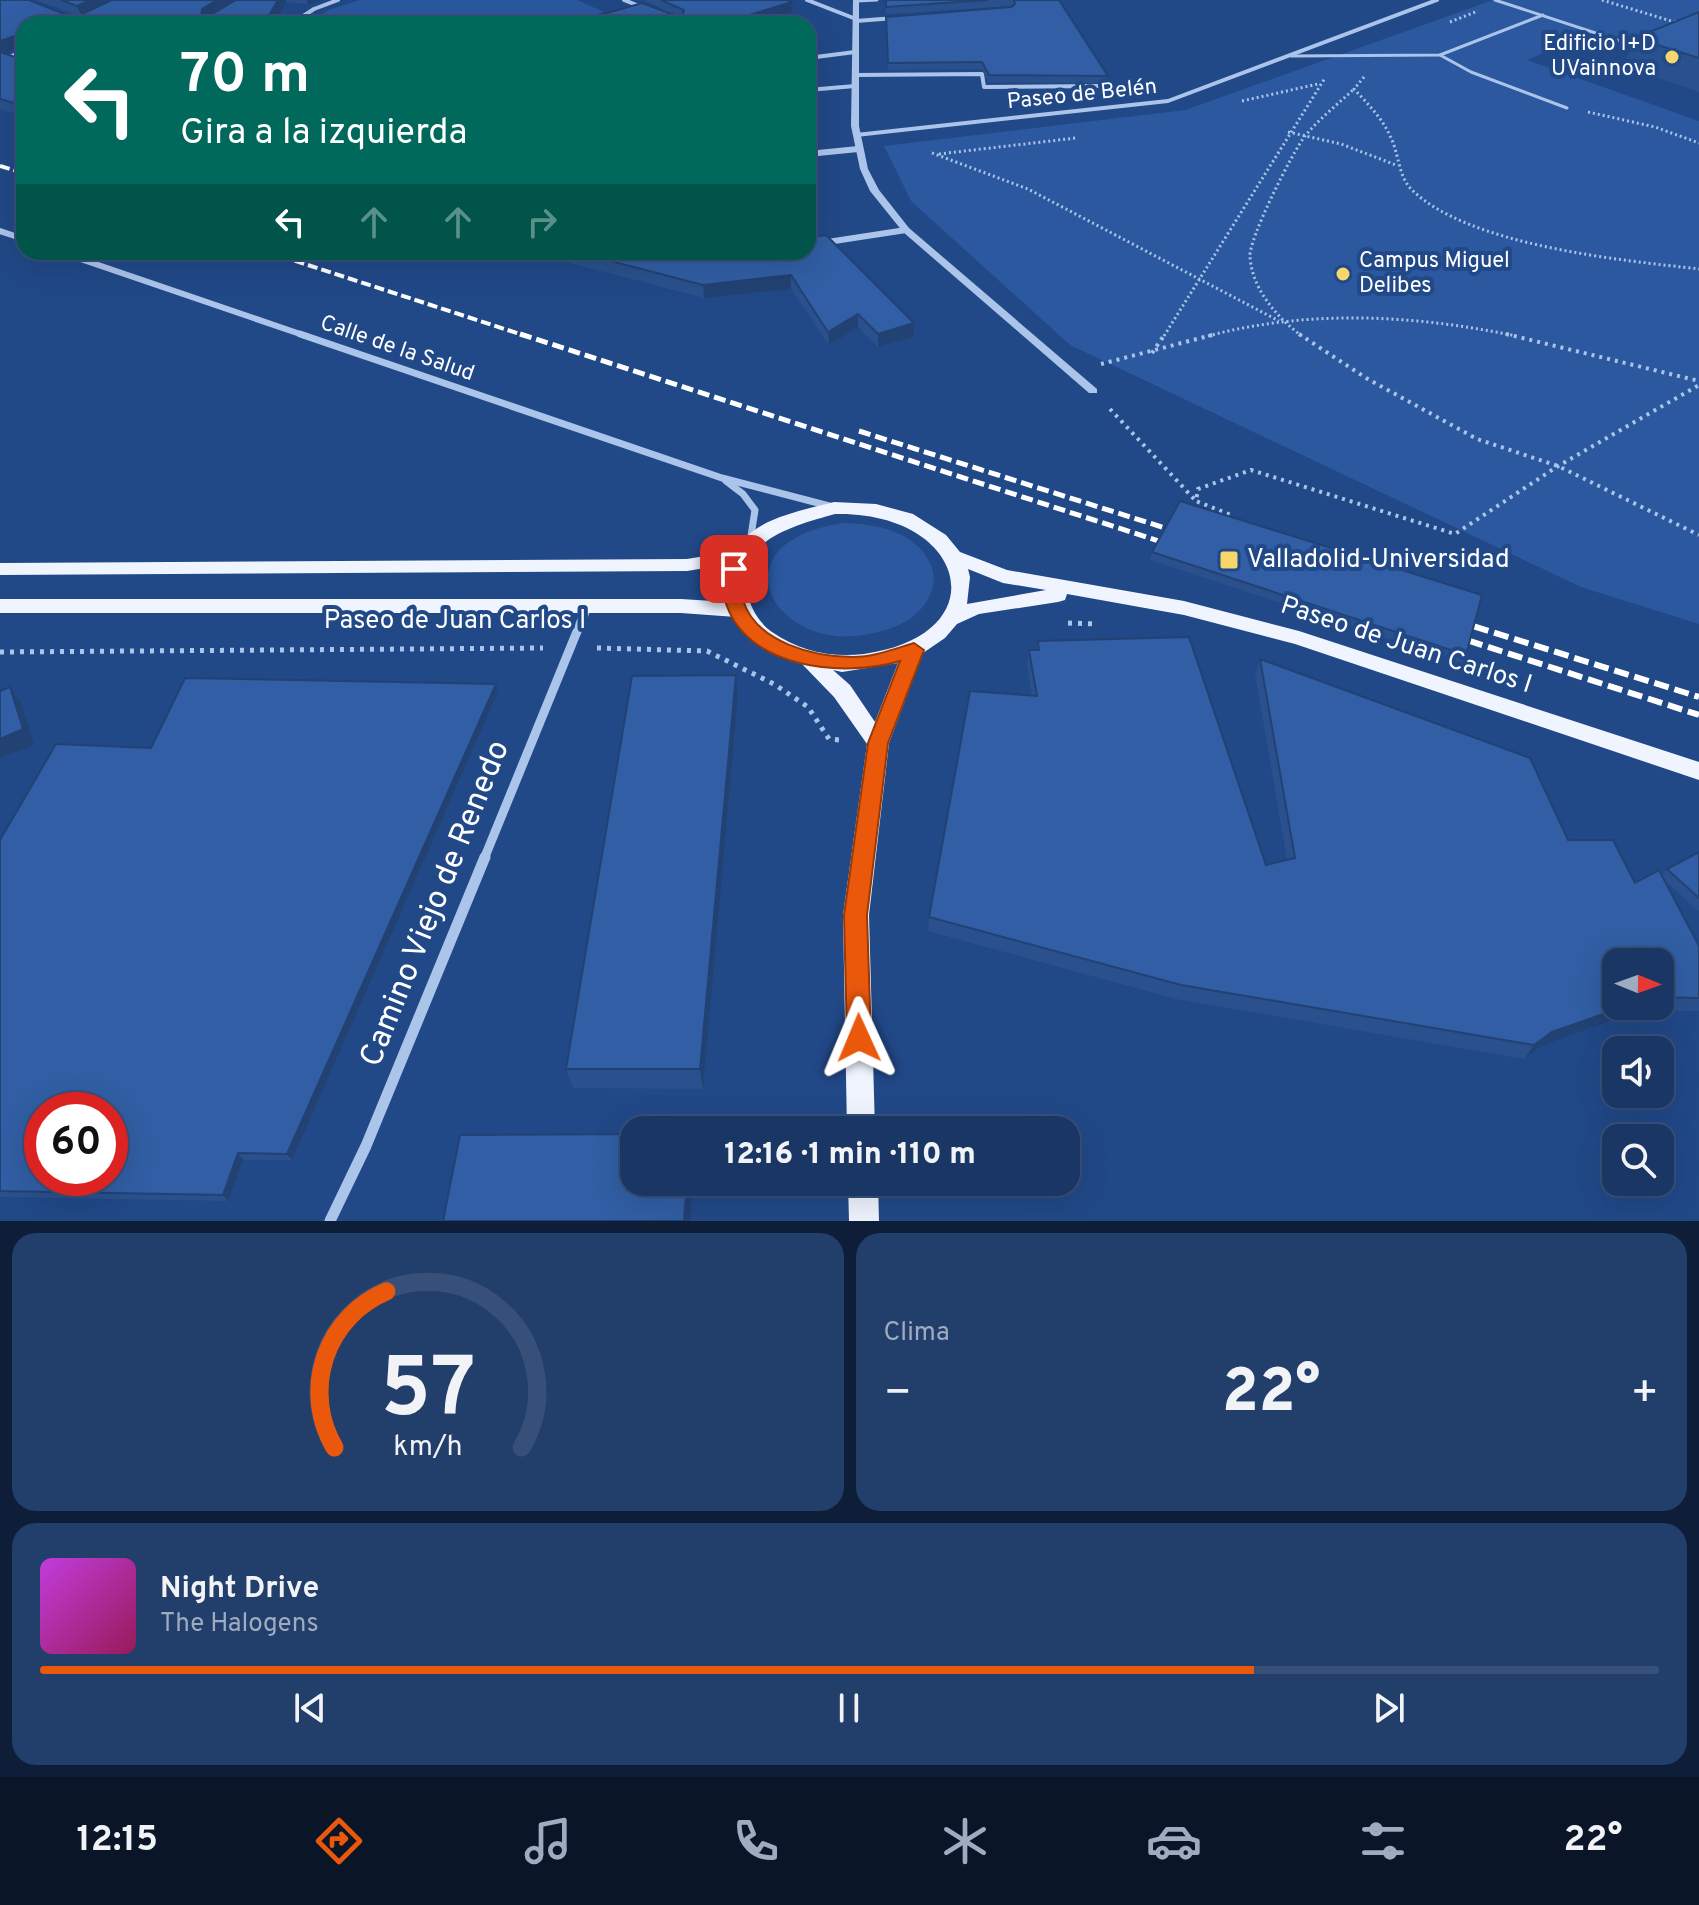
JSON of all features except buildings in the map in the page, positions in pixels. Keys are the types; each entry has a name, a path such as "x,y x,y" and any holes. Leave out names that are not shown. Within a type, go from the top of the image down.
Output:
{"main road":[{"path":"834,508 876,510 915,522 945,543 955,557 962,581 958,606 952,618 936,635 914,650 853,664 810,660 765,640 738,610 732,583 745,550 774,524 834,508"},
{"path":"0,569 687,565 745,550"},
{"name":"Paseo de Juan Carlos I","path":"955,557 1003,576 1184,608 1299,638 1699,771"},
{"name":"Paseo de Juan Carlos I","path":"952,618 975,608 1006,601 1090,593"},
{"name":"Paseo de Juan Carlos I","path":"0,606 587,606 738,610"},
{"path":"861,1116 856,915 878,743 914,650"},
{"path":"810,660 842,691 878,743"},
{"path":"863,1196 864,1221"}],"street":[{"path":"303,16 338,0"},
{"path":"624,0 655,13"},
{"path":"807,0 856,20 902,17"},
{"path":"856,0 856,135 868,179 906,230 1093,391"},
{"name":"Paseo de Belén","path":"856,135 1168,101 1437,0"},
{"path":"628,12 641,7"},
{"path":"816,57 855,52"},
{"path":"3,58 15,62"},
{"path":"856,75 982,74 984,87 1101,86"},
{"path":"816,89 855,86"},
{"path":"816,153 858,149"},
{"path":"816,244 906,230"},
{"name":"Calle de la Salud","path":"83,260 722,478 834,508"},
{"name":"Calle de la Salud","path":"722,478 743,494 755,510 745,550"},
{"name":"Camino Viejo de Renedo","path":"330,1221 366,1146 587,606"}],"lane":[{"path":"856,0 877,0"},
{"path":"1495,0 1620,41"},
{"path":"1291,56 1440,55 1543,15"},
{"path":"1440,55 1471,72 1567,108"}],"path":[{"path":"1602,0 1684,24"},
{"path":"1445,24 1502,2"},
{"path":"1151,354 1201,280 1318,84 1339,67 1360,57 1364,81 1305,136 1277,186 1249,255 1256,280 1280,321"},
{"path":"1354,89 1373,108 1392,140 1397,165 1410,189 1435,207 1478,226 1537,242 1699,269"},
{"path":"1567,108 1655,127 1699,143"},
{"path":"1288,132 1341,144 1397,165"},
{"path":"938,154 1028,189 1280,321 1366,378 1477,439 1558,466 1699,535"},
{"path":"1068,371 1151,354 1212,335 1280,321 1352,317 1425,319 1504,331 1699,383"},
{"path":"1196,501 1198,489 1251,470 1455,534 1558,466 1699,383"},
{"path":"1093,391 1196,501 1231,515 1227,520 1201,513"},
{"path":"1064,623 1104,624"},
{"name":"Paseo de Juan Carlos I","path":"0,652 568,648 707,651 774,684 808,707 829,739 878,743"}],"shaded area":[{"path":"360,0 577,0 604,12 590,16 319,16"},
{"name":"Campus Miguel Delibes","path":"1493,0 1699,0 1699,17 1643,37 1586,35 1527,60 1699,121 1699,624 1581,587 1070,345 911,201 884,146 1185,110"},
{"path":"843,523 869,525 894,532 916,544 924,553 933,571 932,589 920,610 911,618 878,632 842,636 811,630 787,616 772,596 768,574 777,553 802,535"}],"railway":[{"path":"0,166 16,171"},
{"path":"293,260 526,336"},
{"path":"520,334 1177,547"},
{"path":"859,431 1187,535"},
{"path":"1454,620 1699,697"},
{"path":"1448,634 1699,715"}],"place":[{"name":"Edificio I+D UVainnova","path":"1672,57"},
{"name":"Campus Miguel Delibes","path":"1343,274"},
{"name":"Valladolid-Universidad","path":"1229,560"}],"route":[{"path":"734,569 733,597 738,610 749,626 765,640 786,652 810,660 853,664 875,662 914,650 896,688 878,743 856,915 859,1038"}]}
